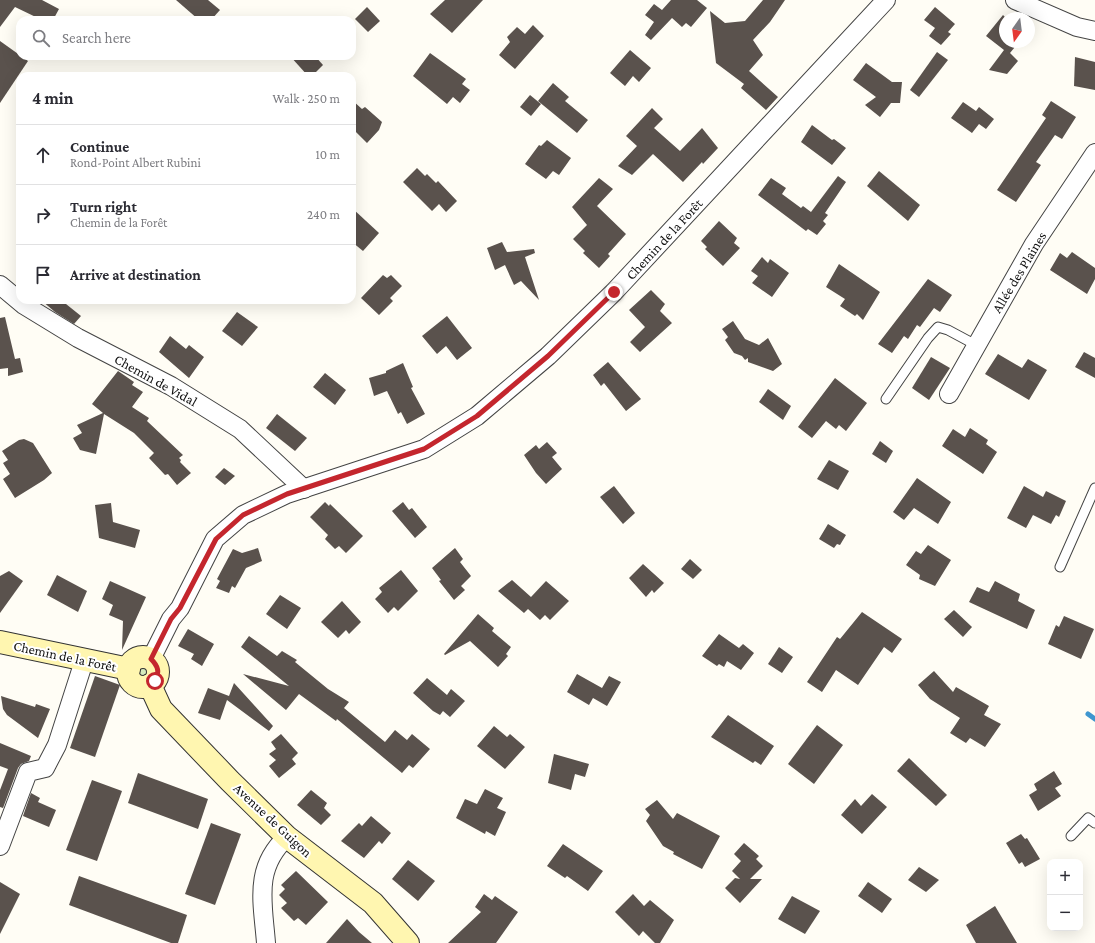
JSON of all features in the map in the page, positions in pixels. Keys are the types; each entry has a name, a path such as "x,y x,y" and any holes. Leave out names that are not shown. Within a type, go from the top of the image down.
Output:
{"street":[{"name":"Chemin de la Forêt","path":"151,659 171,619 180,608 216,539 243,515 287,494 424,449 477,416 548,356 614,292 886,0"},
{"path":"1015,0 1077,27 1095,31"},
{"name":"Allée des Plaines","path":"949,394 1034,244 1095,153"},
{"name":"Chemin de Vidal","path":"0,284 16,298"},
{"name":"Chemin de Vidal","path":"23,304 78,338 170,386 240,429 304,489"},
{"name":"Chemin de la Forêt","path":"0,642 129,669"},
{"path":"146,657 151,659 156,663 158,676 150,685 141,686 133,682 129,674 129,669 133,661 137,658 146,657"},
{"path":"0,846 28,772 45,768 57,745 84,660"},
{"name":"Avenue de Guigon","path":"150,685 162,709 230,781 287,837 373,903 408,943"},
{"path":"266,943 261,885 266,865 279,844 287,837"}],"lane":[{"path":"886,399 928,338 938,327 948,330 976,345"},
{"path":"1060,567 1095,488"},
{"path":"1071,836 1088,818 1095,823"}],"green space":[{"path":"144,658 154,662 158,672 154,682 144,686 134,682 130,672 134,662"}],"building":[{"path":"0,0 42,0 59,9 55,16 34,16 15,7 0,27"},
{"path":"176,0 208,0 220,10 215,16 194,16"},
{"path":"445,0 483,0 452,33 430,14"},
{"path":"671,0 697,0 707,8 691,27 686,23 682,27 672,18 651,40 645,35 654,22 645,15 654,4 662,10"},
{"path":"763,0 785,0 770,22 753,40 763,55 749,71 778,97 766,110 741,88 744,84 716,63 710,11 725,23 745,21"},
{"path":"367,7 380,21 368,32 356,20 356,18"},
{"path":"935,7 955,24 948,32 951,34 941,45 929,36 935,28 924,20"},
{"path":"999,20 999,46 986,36"},
{"path":"533,25 544,36 515,69 499,55 510,42 507,37 517,27 525,34"},
{"path":"0,41 16,52 16,60 28,61 21,72 16,72 16,79 0,103"},
{"path":"1001,48 1014,48 1010,53 1018,61 1007,74 989,70 1004,50"},
{"path":"630,50 651,68 639,82 633,76 625,86 610,73"},
{"path":"937,52 948,60 919,97 910,90"},
{"path":"430,53 466,79 462,84 470,90 460,103 453,97 447,104 413,76"},
{"path":"1075,57 1095,62 1095,90 1074,86"},
{"path":"294,60 319,60 323,65 316,72 304,72"},
{"path":"866,63 892,82 902,82 900,103 891,103 880,117 865,105 876,97 853,80"},
{"path":"553,83 569,97 565,101 588,120 577,133 538,101"},
{"path":"530,95 541,104 531,116 520,107"},
{"path":"1051,101 1076,117 1062,139 1055,135 1036,162 1041,165 1016,202 997,190 1046,118 1042,115"},
{"path":"963,102 976,111 979,107 994,119 986,129 979,124 972,133 951,118"},
{"path":"356,104 362,109 365,107 382,122 379,130 367,143 356,132"},
{"path":"652,108 663,119 654,128 680,151 702,128 718,148 683,182 653,154 632,175 618,166 637,146 626,136"},
{"path":"812,125 832,140 834,139 846,148 832,165 801,142"},
{"path":"547,140 571,158 559,175 553,171 546,179 525,164 539,145 541,146"},
{"path":"417,168 425,176 427,174 436,183 438,181 457,201 446,212 439,204 432,211 403,182"},
{"path":"879,171 920,205 908,221 867,186"},
{"path":"838,176 846,182 825,213 828,215 823,221 826,224 817,235 808,229 806,231 758,195 771,178 786,188 782,194 801,208 803,206 811,212"},
{"path":"599,178 613,189 597,206 626,234 608,254 610,256 599,268 583,253 585,251 573,239 587,225 572,207"},
{"path":"356,212 379,233 363,251 356,245"},
{"path":"719,221 737,238 734,243 740,248 723,266 705,249 707,247 701,241"},
{"path":"502,242 507,252 534,249 535,253 525,257 539,300 521,281 514,285 505,265 495,270 487,248"},
{"path":"1072,252 1095,268 1095,279 1087,294 1050,270 1060,253 1067,258"},
{"path":"762,257 768,263 770,259 789,273 772,297 752,283 758,276 751,271"},
{"path":"839,264 880,292 863,320 857,314 855,316 840,306 845,299 826,287"},
{"path":"383,275 387,278 391,275 402,286 390,298 393,301 379,315 361,298"},
{"path":"928,279 952,295 940,312 934,308 920,327 917,325 908,339 904,336 892,353 878,344"},
{"path":"651,290 665,304 660,311 672,323 640,352 630,342 645,327 629,310"},
{"path":"46,304 66,304 81,316 74,324"},
{"path":"237,312 258,327 242,346 222,331"},
{"path":"447,316 472,348 457,360 446,346 437,354 422,336"},
{"path":"5,317 15,359 20,358 23,372 8,376 8,368 0,369 0,318"},
{"path":"733,321 745,339 759,345 768,338 782,364 773,371 748,362 748,358 745,360 742,356 734,353 725,340 728,337 722,329"},
{"path":"170,336 186,349 189,345 204,357 189,378 159,352"},
{"path":"1084,352 1095,358 1095,378 1075,367"},
{"path":"998,354 1022,368 1028,359 1047,370 1029,400 985,374"},
{"path":"931,357 950,368 929,400 912,388"},
{"path":"608,362 641,399 626,411 604,383 601,386 593,375"},
{"path":"403,363 413,387 411,388 425,414 407,424 401,412 398,414 387,391 374,396 369,378 386,373 386,371"},
{"path":"118,371 134,382 132,385 143,392 132,407 149,418 147,421 183,455 179,458 181,460 180,462 191,473 177,485 168,474 165,475 149,458 154,453 134,433 104,414 96,454 80,450 73,438 82,433 77,425 103,413 92,404"},
{"path":"325,373 346,390 335,405 313,387"},
{"path":"835,378 867,403 846,431 839,425 836,429 826,421 812,438 798,427"},
{"path":"768,389 791,406 783,420 759,402"},
{"path":"277,414 307,438 295,451 266,428"},
{"path":"970,428 988,440 986,444 997,452 983,474 942,446 953,429 965,437"},
{"path":"24,439 33,443 52,473 44,480 15,498 3,479 10,474 3,463 8,460 2,451 19,440"},
{"path":"880,441 893,451 886,463 872,454"},
{"path":"547,442 557,453 552,457 562,469 546,484 536,473 524,455 536,445 539,449"},
{"path":"829,460 849,471 838,490 817,479"},
{"path":"224,468 235,476 225,485 215,477"},
{"path":"917,478 951,502 938,524 914,508 904,520 893,512"},
{"path":"614,486 635,513 623,524 600,497"},
{"path":"1024,486 1043,497 1046,491 1066,501 1059,517 1056,515 1051,524 1033,515 1026,528 1007,518"},
{"path":"325,502 329,506 330,504 363,536 346,553 339,546 335,549 325,539 328,535 310,517"},
{"path":"403,502 409,510 412,508 427,527 415,538 392,511"},
{"path":"111,503 113,522 140,530 135,548 99,538 95,505"},
{"path":"828,524 846,535 840,545 837,544 834,548 819,539"},
{"path":"928,545 951,560 935,586 919,579 920,575 906,565 916,551 921,554"},
{"path":"258,548 262,561 246,568 235,588 232,586 229,593 216,588 220,581 217,579 233,549 242,553"},
{"path":"455,548 463,559 460,562 471,576 461,586 465,590 454,600 439,581 441,580 432,568"},
{"path":"690,559 702,570 693,579 681,569"},
{"path":"643,564 664,583 654,593 652,590 646,597 629,578"},
{"path":"401,570 418,591 398,611 394,607 388,613 375,599 382,592 379,588"},
{"path":"9,571 23,581 0,613 0,576"},
{"path":"57,575 87,591 78,612 47,595"},
{"path":"512,580 531,597 546,581 569,601 550,620 545,615 540,620 528,609 524,613 498,591"},
{"path":"110,581 146,597 122,650 123,621 109,615 113,605 102,599"},
{"path":"995,581 1020,594 1018,601 1035,610 1027,629 969,602 977,587 989,592"},
{"path":"280,595 301,608 287,629 266,614"},
{"path":"342,601 361,622 349,634 346,630 338,638 321,622"},
{"path":"954,610 972,627 963,637 944,619"},
{"path":"862,612 902,639 892,653 884,647 858,685 836,670 822,692 807,682 837,637 840,639"},
{"path":"478,614 494,628 492,631 511,647 506,654 508,656 498,667 470,641 445,655 444,654"},
{"path":"1064,616 1094,629 1081,659 1048,644 1056,625 1059,627"},
{"path":"188,629 214,644 202,666 191,659 194,654 178,646"},
{"path":"719,634 739,648 743,644 754,653 741,670 727,661 724,667 719,664 717,666 702,656"},
{"path":"249,636 277,656 282,651 297,660 295,662 328,689 349,702 344,708 385,742 395,730 407,740 412,734 430,749 413,768 409,765 402,773 337,719 336,721 299,694 286,710 243,674 289,686 241,647"},
{"path":"779,647 793,657 782,673 768,664"},
{"path":"934,671 953,692 956,687 989,706 984,715 1001,724 985,747 970,738 966,743 950,733 960,718 930,699 918,685"},
{"path":"577,674 602,688 609,676 621,682 607,706 593,698 589,705 567,692"},
{"path":"95,676 120,685 95,757 70,748"},
{"path":"427,678 447,695 451,689 465,701 450,717 443,711 440,715 433,711 413,693"},
{"path":"234,683 273,726 269,731 227,700 220,720 198,713 208,688 229,696"},
{"path":"1,696 35,707 36,704 50,709 38,738 7,715 3,709"},
{"path":"728,715 774,746 761,765 755,761 753,763 711,737"},
{"path":"817,725 843,745 814,784 788,764"},
{"path":"494,726 507,737 510,734 525,747 505,769 477,746"},
{"path":"281,734 298,753 292,759 296,764 279,778 269,766 276,760 269,754 276,749 271,742"},
{"path":"0,743 31,756 29,761 21,764 18,768 3,808 0,807 0,790 8,769 0,766"},
{"path":"554,754 589,764 585,777 575,774 571,790 548,783"},
{"path":"909,758 947,795 936,806 897,771"},
{"path":"1054,771 1062,784 1055,788 1061,796 1038,811 1029,795 1037,790 1034,784"},
{"path":"138,773 208,799 198,829 128,803"},
{"path":"92,780 122,791 97,861 66,850"},
{"path":"485,789 503,798 497,808 506,812 495,836 486,831 485,834 456,818 465,799 477,804"},
{"path":"311,790 327,803 324,808 331,815 321,825 297,805"},
{"path":"31,793 40,798 38,802 56,810 49,827 23,816"},
{"path":"872,794 887,807 862,834 841,815 855,799 861,806"},
{"path":"657,800 673,819 677,813 720,836 702,869 673,854 674,852 663,846 646,821 650,815 645,809"},
{"path":"371,816 391,833 382,844 379,841 364,858 341,841 359,823 362,826"},
{"path":"211,823 241,834 215,905 185,894"},
{"path":"1021,834 1025,839 1027,838 1040,859 1025,867 1022,862 1019,864 1006,843"},
{"path":"744,843 759,856 756,859 763,866 750,879 762,879 740,903 725,888 735,878 740,879 732,871 741,861 734,854"},
{"path":"563,844 603,871 588,891 567,876 565,878 547,866"},
{"path":"408,860 435,881 418,901 392,879"},
{"path":"919,867 939,880 926,892 908,880"},
{"path":"296,871 328,902 306,925 298,918 294,921 281,908 287,903 279,895 285,889 281,885"},
{"path":"79,876 187,915 178,943 171,943 69,905"},
{"path":"0,882 20,894 0,934"},
{"path":"868,882 892,899 882,913 858,896"},
{"path":"484,894 492,900 495,896 518,912 496,943 448,943 481,912 475,907"},
{"path":"633,894 644,906 650,900 674,920 660,943 655,943 643,931 639,936 615,912"},
{"path":"792,896 820,911 805,934 778,919"},
{"path":"995,906 1017,943 976,943 966,925"},
{"path":"347,919 359,932 372,943 326,943"}],"waterway":[{"path":"1088,714 1095,719"}],"route":[{"path":"155,681 158,676 158,669 156,663 151,659 171,619 180,608 216,539 243,515 287,494 424,449 477,416 548,356 614,292"}]}
